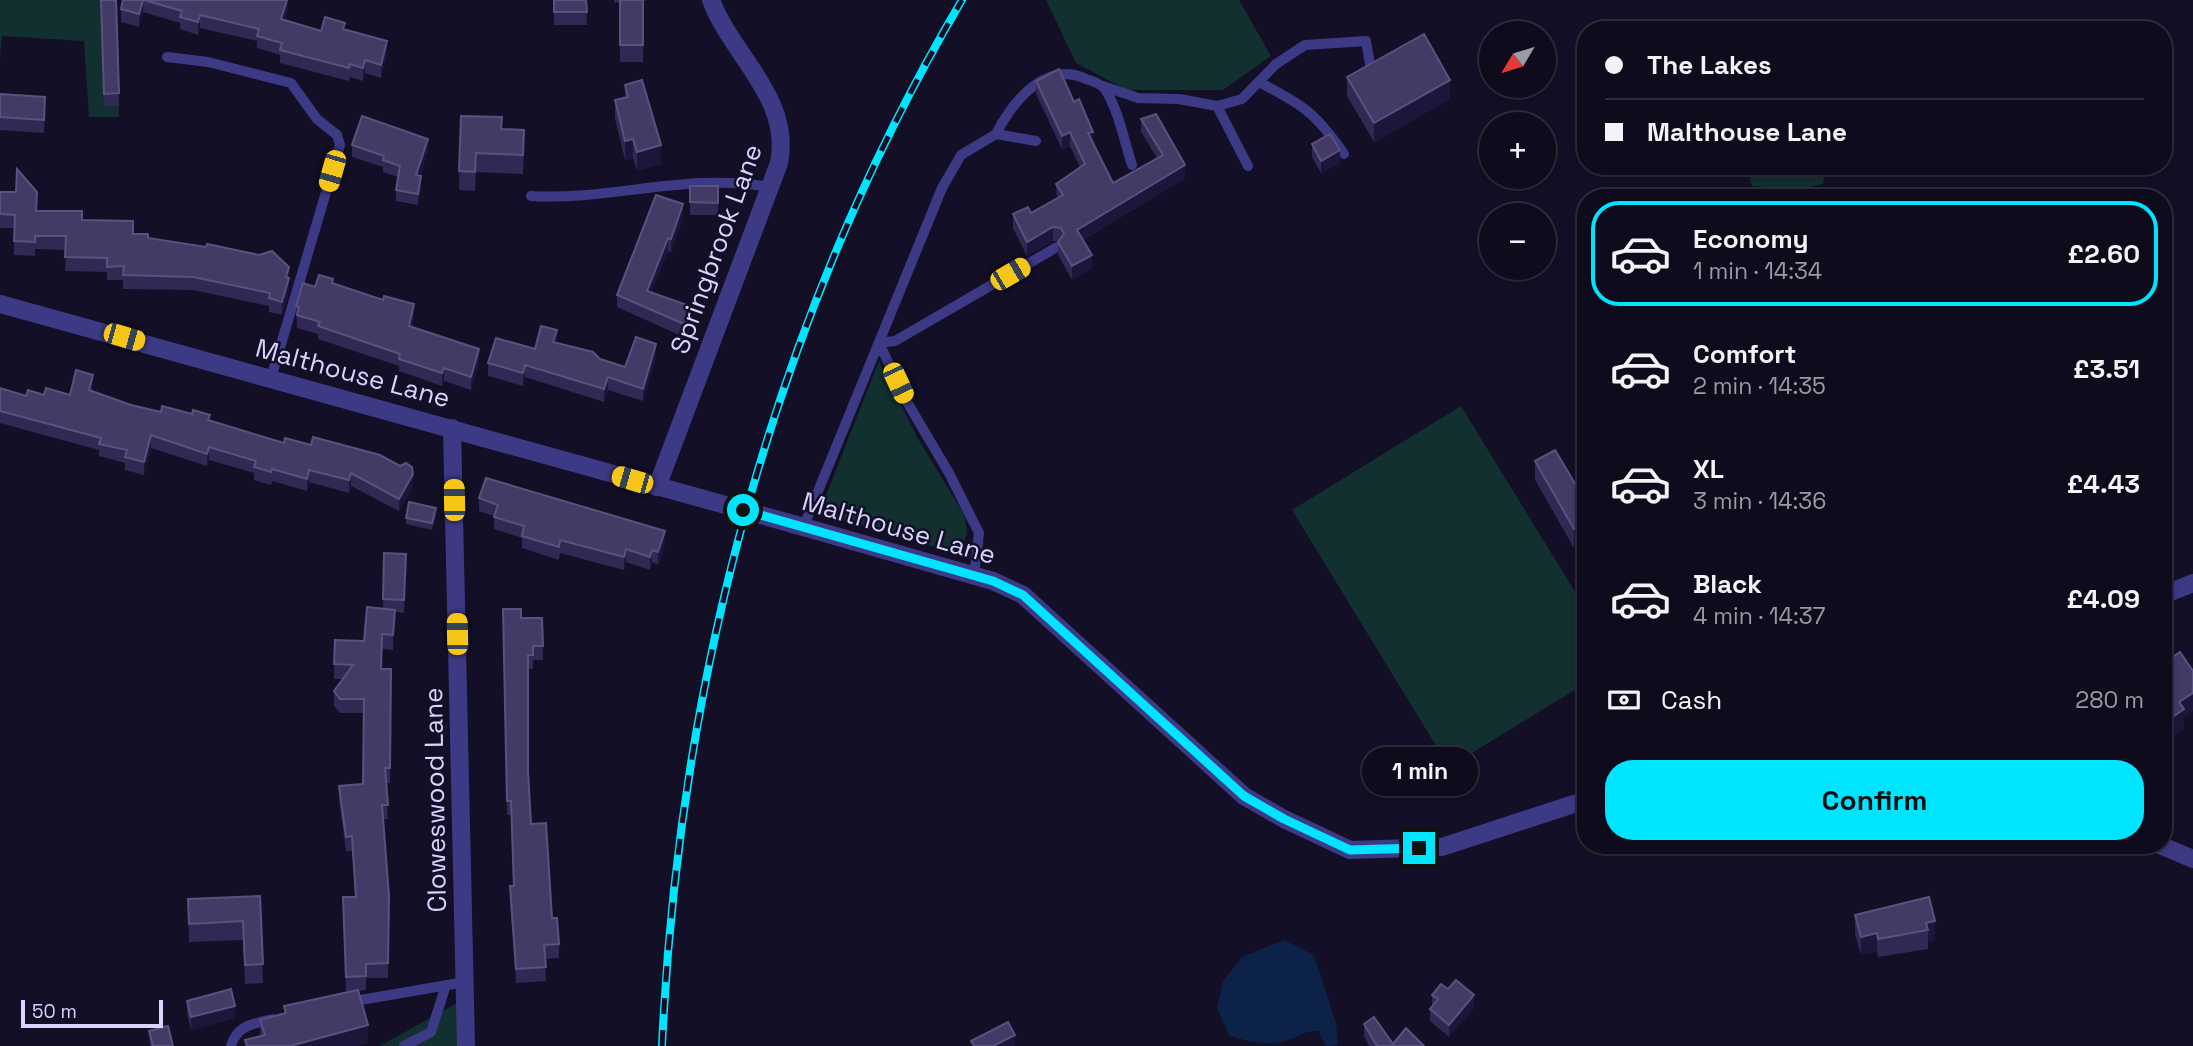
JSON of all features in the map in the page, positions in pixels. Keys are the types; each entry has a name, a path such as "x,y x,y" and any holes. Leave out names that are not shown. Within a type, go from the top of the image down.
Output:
{"street":[{"name":"Springbrook Lane","path":"657,486 783,143 778,116 767,91 717,16 711,0"},
{"name":"Malthouse Lane","path":"0,304 693,496 974,576 1023,595 1244,796 1284,819 1350,850 1442,847 1577,803"},
{"name":"Cloweswood Lane","path":"452,428 466,1046"},
{"path":"2172,591 2193,583"},
{"path":"2172,850 2193,859"}],"lane":[{"path":"798,526 943,188 961,155 996,134 1010,107 1054,73 1075,73 1138,98 1179,99 1217,106 1242,99 1276,64 1305,46 1366,41 1371,70"},
{"path":"167,57 208,62 291,83 317,119 337,135 340,145 271,379"},
{"path":"1259,82 1297,102 1321,121 1344,154"},
{"path":"1103,86 1114,109 1132,165"},
{"path":"1217,106 1248,166"},
{"path":"996,134 1035,141"},
{"path":"531,196 601,196 614,190 657,186 748,183 769,187"},
{"path":"974,576 979,533 907,402 879,343 895,341 1056,247"},
{"path":"334,1006 466,982"},
{"path":"404,1046 431,1032 446,985"},
{"path":"231,1046 235,1033 242,1028 280,1018"}],"green space":[{"path":"0,0 116,0 119,117 89,117 84,41 2,36 0,58"},
{"path":"1046,0 1239,0 1271,56 1223,90 1127,90 1076,63"},
{"path":"1748,175 1824,175 1823,184 1802,189 1752,186"},
{"path":"879,361 917,437 965,516 967,533 960,554 819,513"},
{"path":"1461,406 1577,595 1577,689 1449,767 1292,510"},
{"path":"457,1003 457,1046 380,1046"}],"water":[{"path":"1284,940 1314,955 1336,1023 1338,1045 1326,1046 1318,1031 1270,1043 1229,1035 1217,1008 1223,981 1242,957"}],"building":[{"path":"101,0 116,0 119,93 104,94"},
{"path":"123,0 143,0 139,14 121,9"},
{"path":"144,0 287,0 281,19 321,31 325,17 345,23 343,29 387,41 381,65 365,60 363,68 350,64 349,68 280,50 282,43 257,36 259,29 200,15 198,22 180,17 182,11"},
{"path":"554,0 586,0 587,12 554,12"},
{"path":"620,0 643,0 643,45 620,45"},
{"path":"1424,34 1450,80 1374,123 1347,77"},
{"path":"1059,69 1074,102 1079,99 1093,132 1088,133 1113,183 1163,155 1141,119 1156,114 1185,165 1077,230 1092,255 1072,266 1058,242 1064,234 1061,228 1053,227 1027,242 1013,214 1028,207 1031,213 1063,195 1056,184 1085,164 1070,132 1062,136 1036,81"},
{"path":"642,80 661,145 637,152 633,139 625,141 615,100 628,97 625,85"},
{"path":"0,94 45,97 44,120 0,117"},
{"path":"362,116 428,139 416,175 421,176 418,194 396,190 400,166 383,160 384,156 352,145"},
{"path":"461,116 502,117 501,129 524,130 523,155 476,153 475,172 459,171"},
{"path":"1330,134 1340,150 1321,161 1312,144"},
{"path":"17,169 37,192 36,211 82,211 82,220 133,221 133,234 148,234 148,238 206,247 207,244 259,255 272,251 289,267 286,277 289,278 282,302 269,298 270,293 193,277 123,275 124,266 107,267 107,258 65,257 66,236 35,236 35,242 14,241 15,215 0,214 0,192 16,192"},
{"path":"690,186 718,186 718,203 690,202"},
{"path":"656,195 683,204 671,239 668,238 647,291 693,307 686,325 617,295"},
{"path":"319,275 333,279 332,283 383,300 384,296 414,304 409,326 479,349 471,377 444,368 442,373 399,359 400,354 318,326 320,322 297,315 299,307 296,306 303,283 315,287"},
{"path":"541,326 557,330 553,342 593,352 600,359 625,367 636,337 656,344 643,389 608,377 604,389 525,365 523,373 488,363 496,338 535,349"},
{"path":"76,370 93,375 89,390 131,405 161,412 162,406 192,414 193,410 210,415 208,420 284,443 285,438 311,445 313,437 380,455 400,466 406,463 412,467 413,474 399,499 351,473 349,480 309,470 307,479 254,467 256,461 209,447 207,454 151,435 144,462 125,457 127,450 99,444 101,438 0,411 0,388 26,396 28,390 44,395 46,388 70,395"},
{"path":"1555,450 1577,487 1577,528 1574,529 1535,461"},
{"path":"486,478 665,531 658,552 652,550 650,557 626,549 624,557 560,540 559,547 522,536 524,526 494,517 498,505 479,498"},
{"path":"409,502 436,508 432,523 406,518"},
{"path":"384,553 406,554 404,600 383,599"},
{"path":"367,607 395,610 393,635 382,634 381,669 391,669 390,768 385,768 388,805 382,805 389,896 388,963 366,964 366,976 346,977 343,897 356,897 352,836 346,837 339,786 363,784 364,699 340,699 334,691 353,665 334,664 335,640 364,641"},
{"path":"503,609 521,609 521,618 542,618 543,646 533,646 533,655 528,655 528,771 531,824 546,823 552,918 557,918 559,944 544,945 546,967 516,969 510,886 514,886 511,801 507,801"},
{"path":"2180,652 2193,671 2193,693 2179,702 2184,709 2172,717 2172,658"},
{"path":"260,896 263,964 245,965 243,921 189,924 188,899"},
{"path":"1929,897 1935,921 1926,923 1928,930 1878,939 1877,933 1861,937 1855,915"},
{"path":"1456,980 1474,995 1449,1025 1430,1009 1438,999 1432,995 1441,984 1448,989"},
{"path":"231,989 235,1006 191,1017 187,1001"},
{"path":"358,990 368,1025 290,1046 247,1046 245,1040 265,1035 260,1020 286,1013 284,1006"},
{"path":"1374,1017 1393,1044 1406,1028 1424,1046 1377,1046 1364,1024"},
{"path":"1008,1022 1015,1035 993,1046 974,1046 971,1041"},
{"path":"168,1026 173,1046 153,1046 149,1031"}],"railway":[{"path":"662,1046 672,909 690,772 715,638 748,505 789,374 838,246 896,121 962,0"}],"route":[{"path":"743,510 993,581 1023,595 1244,796 1284,819 1350,850 1419,848"}]}
